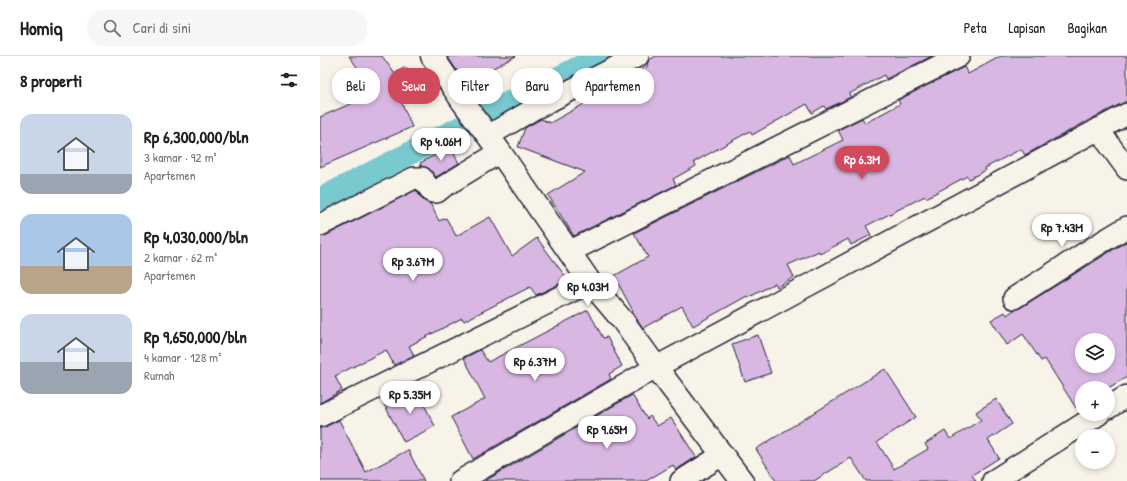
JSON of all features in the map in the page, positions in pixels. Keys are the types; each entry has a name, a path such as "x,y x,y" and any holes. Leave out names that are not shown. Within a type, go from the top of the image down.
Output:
{"street":[{"path":"432,56 590,282 623,321 656,368 742,481"},
{"path":"320,225 414,178 422,178 432,192 437,192 492,140 532,110 638,56"},
{"path":"570,252 959,56"},
{"path":"460,481 656,368 1127,114"},
{"path":"1098,130 1127,169"},
{"path":"1014,298 1127,227"},
{"path":"320,416 590,282"},
{"path":"1115,404 1127,396"},
{"path":"992,481 1088,421"},
{"path":"681,481 722,455"}],"building":[{"path":"349,56 382,56 391,68 388,68 388,104 402,104 412,127 320,167 320,117 350,104 380,104 380,68 358,68"},
{"path":"447,56 516,56 493,68 455,68"},
{"path":"656,56 932,56 886,79 884,75 849,94 851,97 826,109 824,106 812,113 807,104 752,135 750,131 694,162 696,166 673,179 676,185 574,236 548,195 585,172 518,147 525,128 541,119 550,123 584,104 654,104 654,68 644,68 648,66 647,64 649,60"},
{"path":"1001,56 1127,56 1127,101 1025,155 1021,149 985,168 986,170 969,179 967,176 926,198 925,196 866,226 871,235 851,245 848,239 820,254 819,251 788,265 794,277 777,287 775,283 748,298 747,296 693,326 682,306 643,328 632,312 633,311 614,276 648,257 634,233 790,155 794,164 843,140 838,130 862,118 865,123 900,104 898,100 964,67 968,74"},
{"path":"450,147 459,163 436,177 428,168 421,166 420,163"},
{"path":"416,190 422,199 430,203 439,221 446,218 456,236 490,217 512,256 537,238 568,280 536,295 530,287 464,321 462,318 409,346 414,355 394,365 386,350 335,376 342,390 320,403 320,237 325,236"},
{"path":"1127,241 1127,377 1115,384 1115,381 1075,381 1075,406 1045,359 1041,361 1023,334 1007,345 991,320 1005,312 1007,315 1020,308"},
{"path":"588,310 603,338 607,337 622,366 609,374 611,379 473,459 451,417 485,399 464,358 480,350 488,362"},
{"path":"758,335 771,373 745,382 732,344"},
{"path":"885,369 916,417 877,442 894,469 928,449 925,444 945,431 950,439 981,420 976,412 996,399 1012,424 988,440 999,458 972,475 976,481 866,481 851,458 814,481 776,481 756,449"},
{"path":"415,387 435,426 404,442 384,404"},
{"path":"632,395 647,419 650,416 657,426 671,418 696,457 676,470 673,465 646,481 485,481"},
{"path":"339,420 366,472 408,450 424,481 320,481 320,428"}],"waterway":[{"path":"320,199 601,56"}]}
